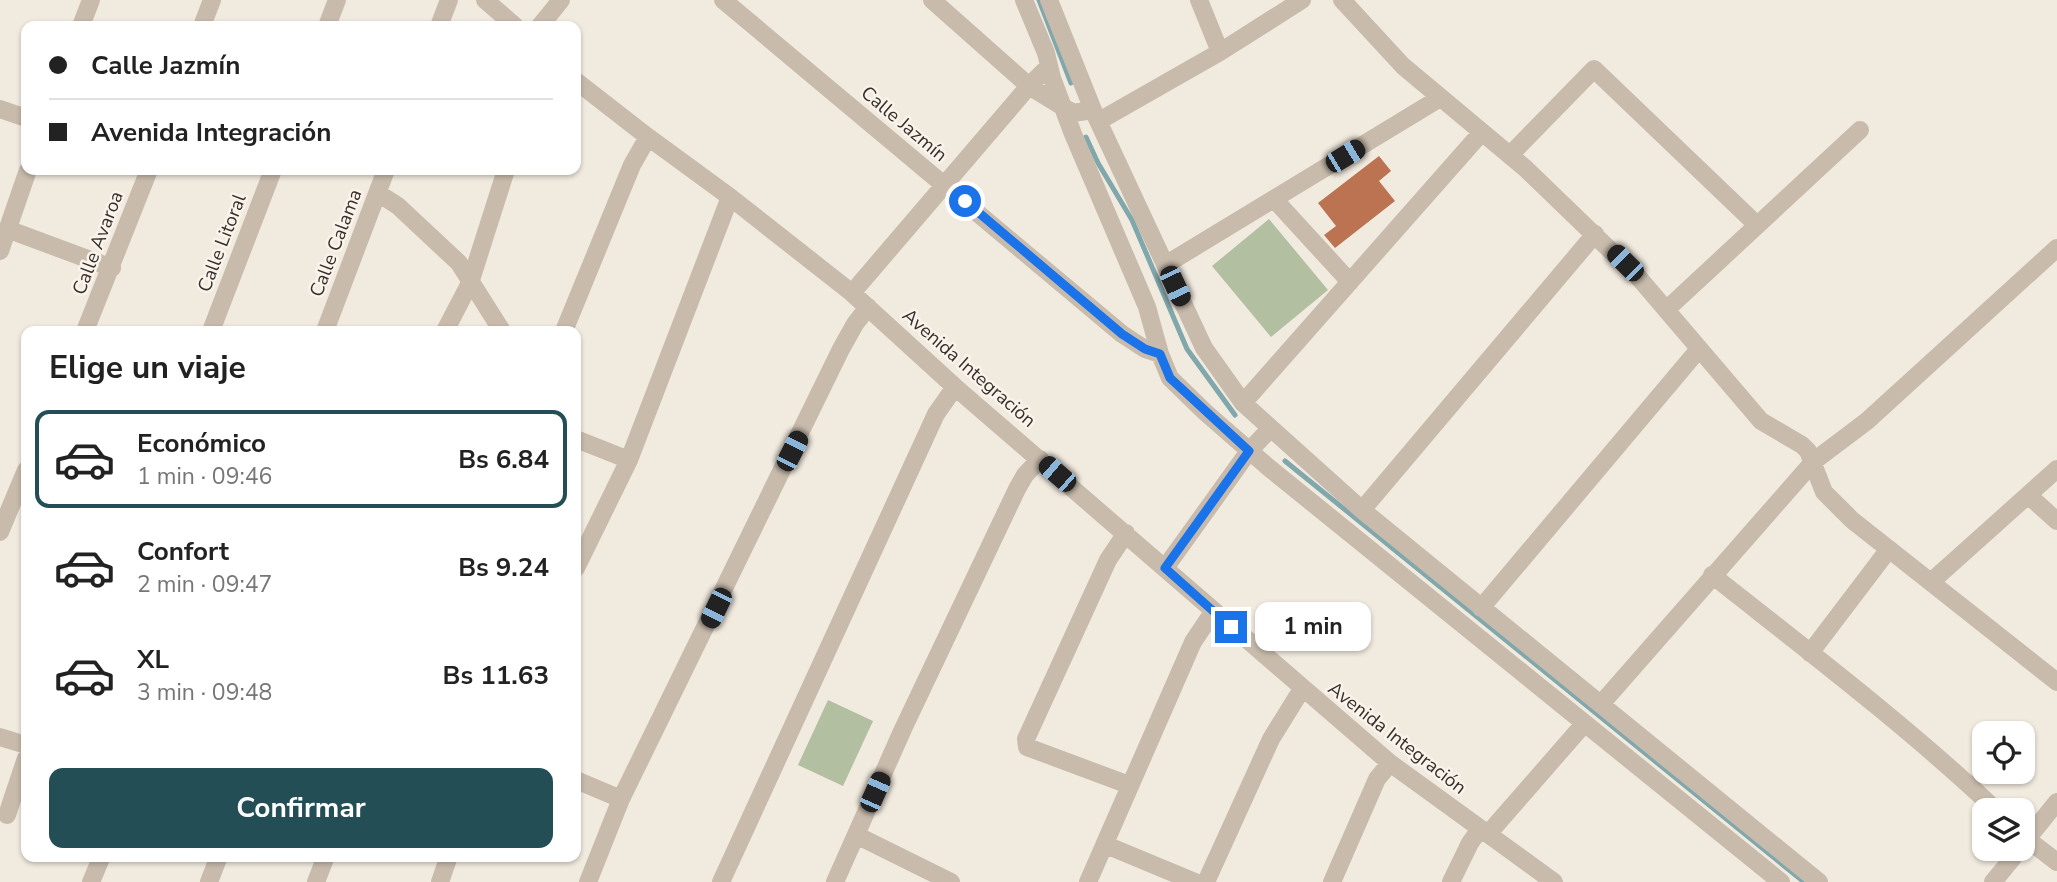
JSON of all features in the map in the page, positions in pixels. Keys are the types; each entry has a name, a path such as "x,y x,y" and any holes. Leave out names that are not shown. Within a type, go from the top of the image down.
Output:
{"street":[{"path":"204,21 212,0"},
{"path":"329,21 337,0"},
{"path":"441,21 449,0"},
{"path":"485,0 509,21"},
{"path":"544,21 561,0"},
{"name":"Calle Jazmín","path":"723,0 1122,334 1145,349 1160,354"},
{"path":"932,0 1028,86 1073,113 1096,116 1220,52 1302,0"},
{"path":"1024,0 1046,53 1063,108 1147,307 1160,354 1170,378 1249,451 1781,882"},
{"path":"1049,0 1096,116 1204,348 1244,403 1362,510 1819,882"},
{"path":"1199,0 1220,52"},
{"path":"1342,0 1403,66 1510,155 1639,278 1762,421 1802,445 1814,461 1817,478 1824,492 1852,520 2057,682"},
{"path":"82,21 87,1"},
{"path":"852,293 1028,86 1049,66"},
{"path":"1510,155 1594,69 1757,225"},
{"name":"Avenida Integración","path":"581,85 852,293 955,387 1390,763 1554,882"},
{"path":"1165,265 1440,99"},
{"path":"0,109 21,116"},
{"path":"1666,310 1860,130"},
{"path":"1244,403 1482,132"},
{"path":"566,326 632,165 648,137"},
{"path":"0,250 26,175"},
{"name":"Calle Avaroa","path":"87,326 147,175"},
{"name":"Calle Litoral","path":"213,326 271,175"},
{"name":"Calle Calama","path":"327,326 384,175"},
{"path":"448,326 470,283 504,175"},
{"path":"378,193 398,206 459,263 499,326"},
{"path":"581,558 629,460 730,197"},
{"path":"1274,198 1350,282"},
{"path":"7,229 111,268"},
{"path":"1362,510 1595,234"},
{"path":"1601,704 1814,461 1867,421 2057,248"},
{"path":"588,882 621,799 841,349 868,307"},
{"path":"1481,608 1699,349"},
{"path":"722,882 936,414 955,387"},
{"path":"1165,568 1249,451 1271,428"},
{"path":"581,441 629,460"},
{"path":"835,882 903,729 1017,489 1040,458"},
{"path":"1932,582 2057,469"},
{"path":"0,533 21,482"},
{"path":"2028,495 2057,521"},
{"path":"1126,533 1108,560 1026,738 1027,747 1129,785"},
{"path":"1810,653 1889,549"},
{"path":"1712,575 1954,771 1983,798"},
{"path":"1088,882 1192,642 1213,612"},
{"path":"1206,882 1271,739 1302,689"},
{"path":"1451,882 1470,843 1584,724"},
{"path":"0,737 21,743"},
{"path":"1332,882 1377,779 1390,763"},
{"path":"7,815 21,773"},
{"path":"581,782 621,799"},
{"path":"2035,828 2057,802"},
{"path":"856,835 951,882"},
{"path":"1106,845 1195,882"},
{"path":"2035,849 2057,862"},
{"path":"1993,882 2009,861"},
{"path":"91,882 99,862"},
{"path":"209,882 217,862"},
{"path":"316,882 324,862"},
{"path":"440,882 448,862"}],"green space":[{"path":"1269,219 1328,290 1271,337 1212,266"},
{"path":"828,700 873,721 843,786 798,765"}],"building":[{"path":"1379,156 1391,171 1379,181 1395,201 1335,248 1324,235 1336,226 1318,203"}],"waterway":[{"path":"1039,0 1071,83"},
{"path":"1086,137 1098,163 1132,220 1187,349 1235,415"},
{"path":"1285,461 1804,882"}],"route":[{"path":"965,201 1122,334 1145,349 1160,354 1170,378 1249,451 1165,568 1231,627"}]}
